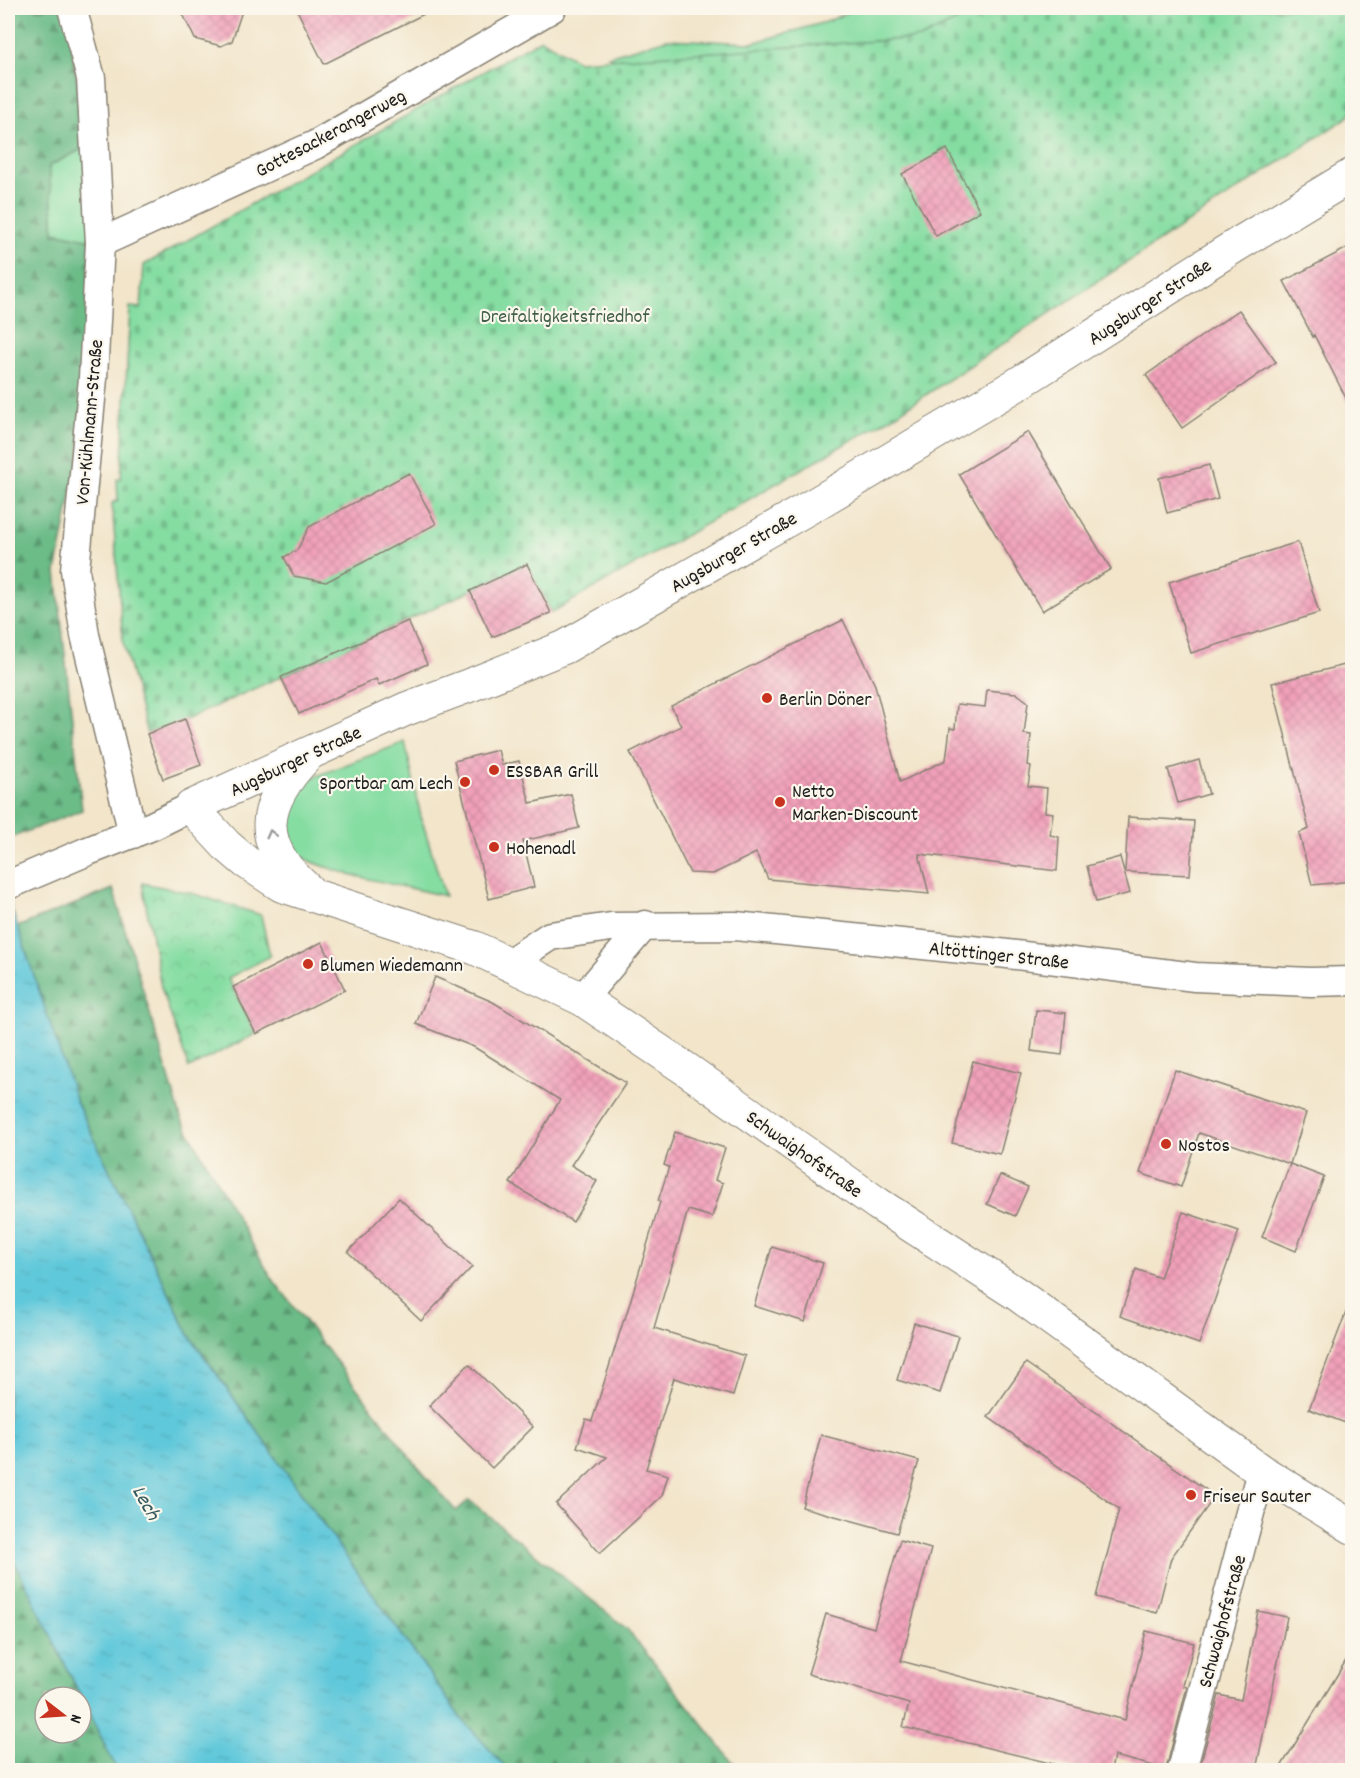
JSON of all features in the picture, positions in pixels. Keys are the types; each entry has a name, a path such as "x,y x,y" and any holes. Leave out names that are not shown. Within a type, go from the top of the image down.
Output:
{"street":[{"name":"Von-Kühlmann-Straße","path":"72,8 91,78 100,243 93,378 75,570 85,635 133,834"},
{"name":"Gottesackerangerweg","path":"100,243 315,145 552,8"},
{"name":"Augsburger Straße","path":"8,885 133,834 406,709 565,647 817,503 1016,385 1235,246 1353,175"},
{"name":"Schwaighofstraße","path":"310,753 289,774 275,799 268,827 276,850 294,878 316,897"},
{"name":"Schwaighofstraße","path":"191,807 226,845 246,862 281,885 475,948 582,999 878,1204 1035,1306 1261,1471 1353,1527"},
{"name":"Altöttinger Straße","path":"508,963 550,936 611,927 645,925 735,926 991,952 1195,977 1311,982 1353,981"},
{"path":"582,999 645,925"},
{"name":"Schwaighofstraße","path":"1182,1770 1261,1471"}],"green space":[{"path":"8,8 65,8 88,146 49,166 54,232 91,240 79,455 56,572 82,810 8,839"},
{"path":"856,8 983,8 922,38 615,59 608,56 667,39 752,43 829,21"},
{"name":"Dreifaltigkeitsfriedhof","path":"983,8 1352,8 1352,112 1348,117 892,417 551,613 527,564 335,654 185,720 147,734 123,642 112,503 118,500 117,479 121,479 130,307 141,308 144,265 541,39 578,61 922,38"},
{"path":"88,146 91,240 54,232 49,166"},
{"path":"405,742 421,817 445,896 342,872 285,849 279,809 298,783"},
{"path":"142,883 191,893 261,915 270,956 228,978 256,1034 189,1068 161,987"},
{"path":"113,889 181,1118 271,1277 417,1466 456,1511 469,1500 627,1629 739,1770 508,1770 460,1717 189,1335 76,1101 17,927"},
{"path":"8,1548 75,1685 33,1685 33,1745 93,1745 93,1722 117,1770 8,1770"}],"water":[{"name":"Lech","path":"8,898 76,1101 189,1335 460,1717 508,1770 117,1770 93,1721 93,1685 75,1685 8,1548"}],"building":[{"path":"180,8 243,8 232,41 221,46 195,39"},
{"path":"296,8 436,8 324,64"},
{"path":"947,149 980,211 936,236 902,174"},
{"path":"1353,245 1353,412 1284,281"},
{"path":"1239,310 1276,362 1182,428 1146,375"},
{"path":"1028,432 1111,569 1042,611 959,474"},
{"path":"1209,465 1218,499 1167,513 1159,478"},
{"path":"409,473 436,524 326,582 294,576 284,557 297,550 309,527"},
{"path":"1298,542 1319,613 1191,653 1169,582"},
{"path":"527,564 551,613 492,637 470,591"},
{"name":"Netto Marken-Discount","path":"843,620 875,685 900,782 946,760 950,728 955,729 957,704 985,707 987,690 1016,693 1028,702 1024,734 1031,735 1028,765 1031,766 1028,786 1047,788 1045,812 1053,813 1050,835 1059,837 1057,871 919,854 929,894 768,879 756,853 713,874 690,873 630,752 681,726 671,706"},
{"path":"408,621 427,664 379,685 376,679 299,714 281,677"},
{"path":"1353,663 1353,881 1312,885 1299,833 1309,829 1272,683"},
{"path":"185,719 201,765 163,779 147,734"},
{"path":"498,750 502,765 519,761 530,803 571,794 579,828 523,841 534,887 489,899 454,761"},
{"path":"1199,760 1209,794 1178,803 1168,769"},
{"path":"1128,817 1194,821 1190,875 1125,872"},
{"path":"1120,857 1130,893 1096,902 1087,866"},
{"path":"322,942 345,990 256,1034 233,987"},
{"path":"435,977 493,1002 626,1083 571,1165 597,1181 573,1222 510,1183 560,1100 474,1047 416,1024"},
{"path":"1036,1010 1066,1013 1062,1055 1031,1051"},
{"path":"973,1061 1021,1073 1000,1154 952,1143"},
{"path":"1175,1070 1306,1113 1290,1164 1199,1133 1181,1187 1140,1173"},
{"path":"675,1132 725,1148 715,1180 723,1183 712,1217 688,1210 654,1328 745,1356 733,1396 674,1378 646,1469 668,1475 662,1496 600,1553 556,1504 607,1457 577,1447 586,1419 592,1421 625,1319 660,1202 658,1201 669,1167 664,1165"},
{"path":"1290,1164 1324,1177 1296,1251 1262,1237"},
{"path":"1000,1175 1028,1187 1015,1216 987,1204"},
{"path":"399,1198 472,1267 421,1321 348,1252"},
{"path":"1183,1212 1239,1231 1199,1344 1120,1316 1136,1269 1160,1278"},
{"path":"772,1247 823,1263 805,1322 754,1306"},
{"path":"1350,1302 1353,1303 1353,1426 1309,1409"},
{"path":"914,1323 958,1336 940,1393 897,1380"},
{"path":"1026,1363 1215,1496 1171,1558 1157,1613 1096,1597 1119,1509 988,1417"},
{"path":"469,1364 533,1427 492,1468 429,1406"},
{"path":"821,1435 919,1461 897,1533 802,1507"},
{"path":"900,1540 931,1549 901,1661 1125,1720 1146,1631 1194,1643 1183,1686 1187,1687 1166,1769 1114,1756 1111,1770 1078,1770 903,1727 909,1704 808,1674 826,1614 874,1628"},
{"path":"1258,1611 1287,1617 1256,1770 1199,1770 1219,1695 1241,1700"},
{"path":"1353,1649 1353,1770 1279,1770"}],"place":[{"name":"Berlin Döner","path":"767,698"},
{"name":"ESSBAR Grill","path":"494,770"},
{"name":"Sportbar am Lech","path":"465,782"},
{"name":"Netto Marken-Discount","path":"780,802"},
{"name":"Hohenadl","path":"494,847"},
{"name":"Blumen Wiedemann","path":"308,964"},
{"name":"Nostos","path":"1166,1144"},
{"name":"Friseur Sauter","path":"1191,1495"}]}
